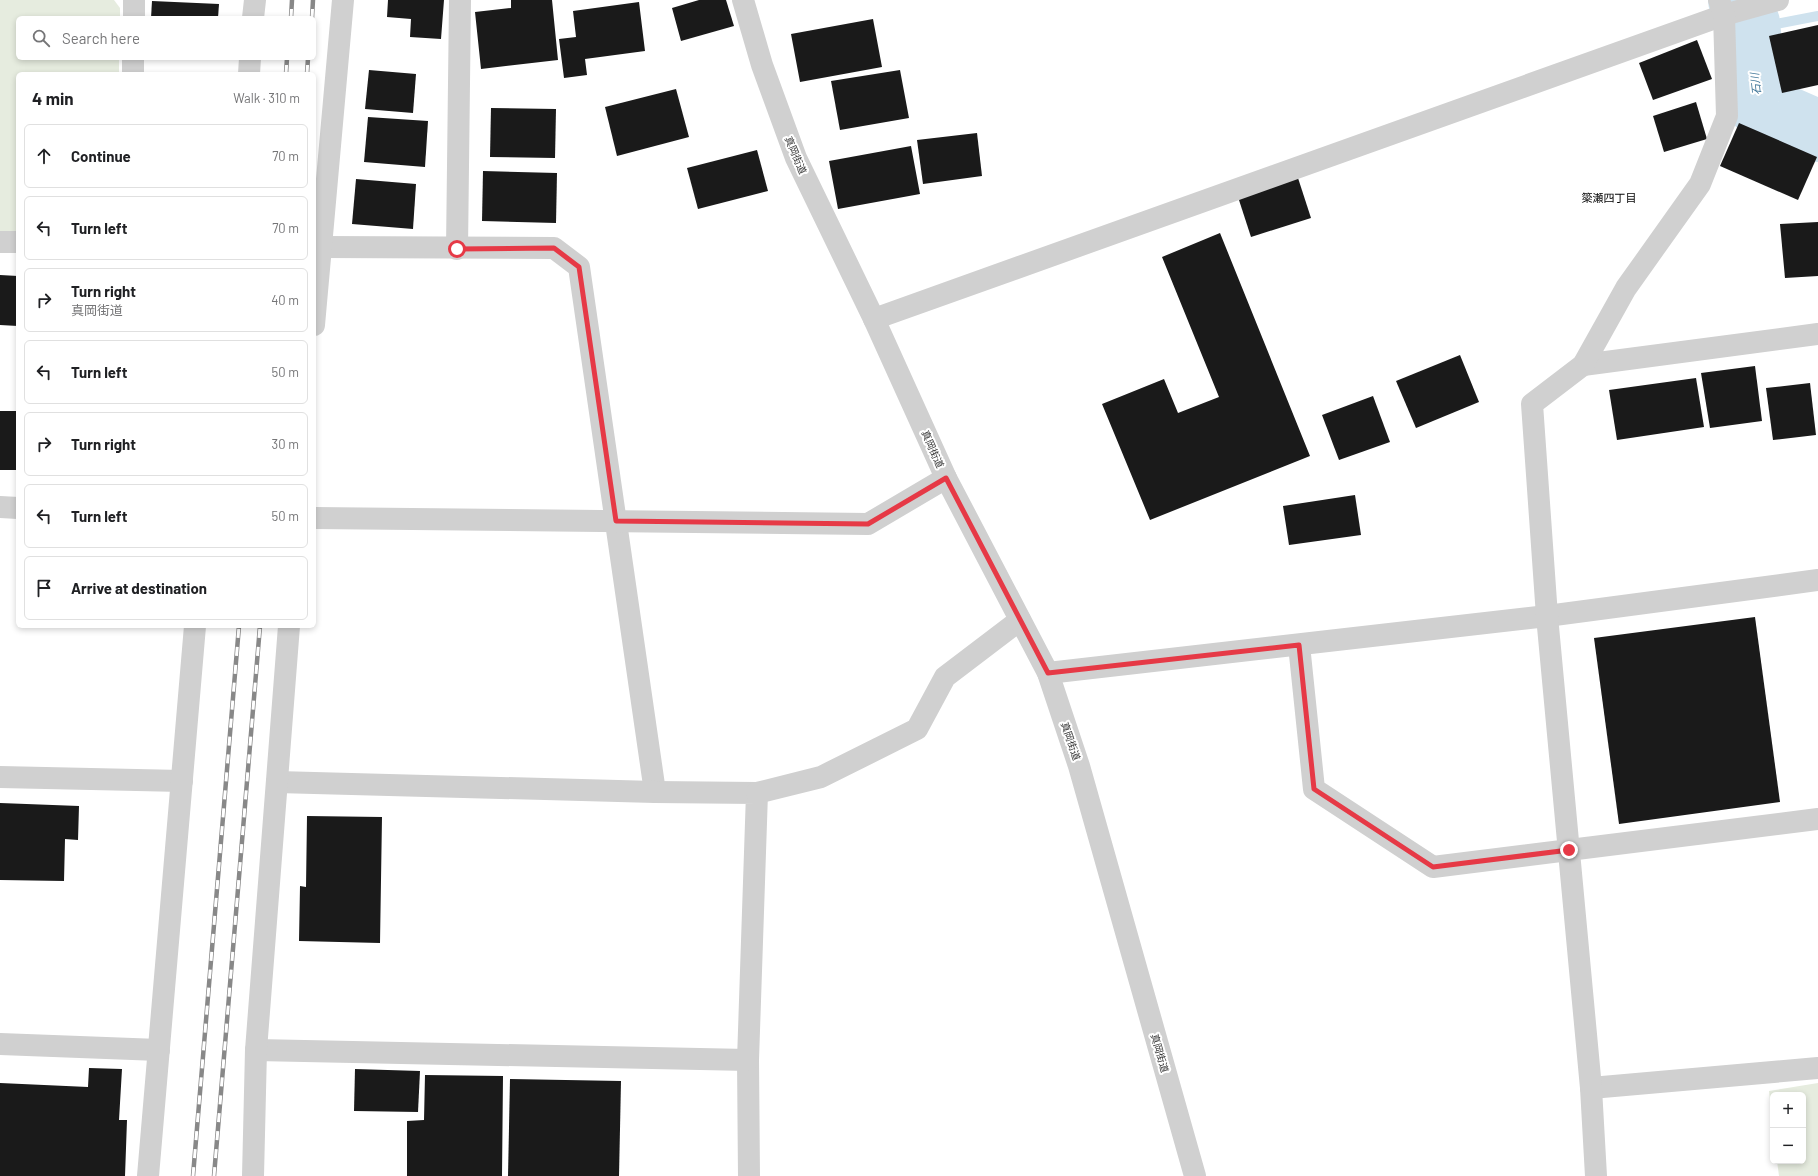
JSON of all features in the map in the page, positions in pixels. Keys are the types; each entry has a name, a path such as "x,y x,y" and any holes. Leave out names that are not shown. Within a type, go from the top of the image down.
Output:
{"street":[{"path":"134,0 134,16"},
{"path":"254,16 255,0"},
{"path":"316,303 343,0"},
{"path":"457,249 460,0"},
{"name":"真岡街道","path":"743,0 762,65 796,158 874,319 946,478 1048,673 1079,766 1195,1176"},
{"path":"874,319 1722,7 1778,0"},
{"path":"1596,1176 1591,1088 1547,616 1532,404 1583,365 1626,288 1700,184 1727,116 1722,7"},
{"path":"133,60 133,72"},
{"path":"249,72 250,60"},
{"path":"0,242 16,242"},
{"path":"321,247 457,249 554,248 579,267 655,792"},
{"path":"1583,365 1818,334"},
{"path":"316,518 868,524 946,478"},
{"path":"0,507 16,508"},
{"path":"1048,673 1547,616 1818,580"},
{"path":"277,782 655,792 757,793 821,777 917,729 945,677 1020,620"},
{"path":"148,1176 195,628"},
{"path":"253,1176 256,1050 289,628"},
{"path":"1299,645 1314,789 1433,867 1818,819"},
{"path":"0,777 182,781"},
{"path":"749,1176 748,1060 757,793"},
{"path":"0,1044 159,1050"},
{"path":"256,1050 748,1060"},
{"path":"1591,1088 1818,1068"}],"shaded area":[{"path":"0,0 114,0 120,8 120,16 16,16 16,60 119,60 119,72 16,72 16,233 0,233"},
{"path":"1818,1083 1818,1176 1779,1176 1777,1164 1806,1164 1806,1092 1770,1092 1770,1100 1769,1091"}],"building":[{"path":"388,0 444,0 441,39 410,37 411,19 387,17"},
{"path":"511,0 552,0 558,60 481,69 475,12 511,8"},
{"path":"699,0 726,0 734,26 681,41 672,8"},
{"path":"152,1 219,4 218,16 151,16"},
{"path":"639,2 645,51 585,59 587,75 564,78 559,39 576,37 573,11"},
{"path":"873,19 882,67 800,82 791,34"},
{"path":"1818,25 1818,85 1782,93 1769,36"},
{"path":"1697,40 1712,79 1653,100 1639,63"},
{"path":"369,70 416,74 413,113 365,109"},
{"path":"900,70 909,118 840,130 831,81"},
{"path":"676,89 689,137 617,156 605,107"},
{"path":"1696,102 1707,139 1664,152 1653,116"},
{"path":"491,108 556,109 555,158 490,157"},
{"path":"368,117 428,121 425,167 364,162"},
{"path":"1739,123 1817,157 1798,200 1720,166"},
{"path":"977,133 982,176 923,184 917,140"},
{"path":"911,146 920,194 838,209 829,161"},
{"path":"757,150 768,191 698,209 687,168"},
{"path":"483,171 557,173 556,223 482,221"},
{"path":"1298,178 1311,218 1251,237 1238,197"},
{"path":"356,179 416,184 413,229 352,224"},
{"path":"1818,222 1818,276 1785,278 1780,224"},
{"path":"1220,233 1310,456 1150,520 1102,404 1164,379 1178,413 1219,397 1162,257"},
{"path":"0,275 16,276 16,326 0,325"},
{"path":"1460,355 1479,402 1416,428 1396,381"},
{"path":"1755,366 1762,421 1710,428 1701,373"},
{"path":"1696,378 1704,427 1617,440 1609,390"},
{"path":"1810,383 1816,435 1773,440 1766,388"},
{"path":"1373,396 1390,442 1339,460 1322,415"},
{"path":"0,411 16,411 16,470 0,470"},
{"path":"1355,495 1361,535 1289,545 1283,506"},
{"path":"1755,617 1780,802 1619,824 1594,638"},
{"path":"0,803 79,806 78,840 65,839 64,881 0,880"},
{"path":"307,816 382,817 380,943 299,941 300,886 306,887"},
{"path":"89,1068 122,1069 119,1120 127,1120 125,1176 0,1176 0,1083 88,1087"},
{"path":"355,1069 420,1071 418,1112 354,1111"},
{"path":"425,1075 503,1076 502,1176 407,1176 407,1121 424,1120"},
{"path":"510,1079 621,1081 619,1176 508,1176"}],"waterway":[{"name":"石川","path":"1739,0 1749,23 1757,104 1818,131"},
{"path":"1750,29 1818,16"}],"railway":[{"path":"291,16 292,0"},
{"path":"312,16 313,0"},
{"path":"286,72 287,60"},
{"path":"307,72 308,60"},
{"path":"193,1176 239,628"},
{"path":"214,1176 260,628"}],"district":[{"name":"簗瀬四丁目","path":"1609,197"}],"route":[{"path":"457,249 554,248 579,267 616,521 868,524 946,478 1048,673 1299,645 1314,789 1433,867 1569,850"}]}
